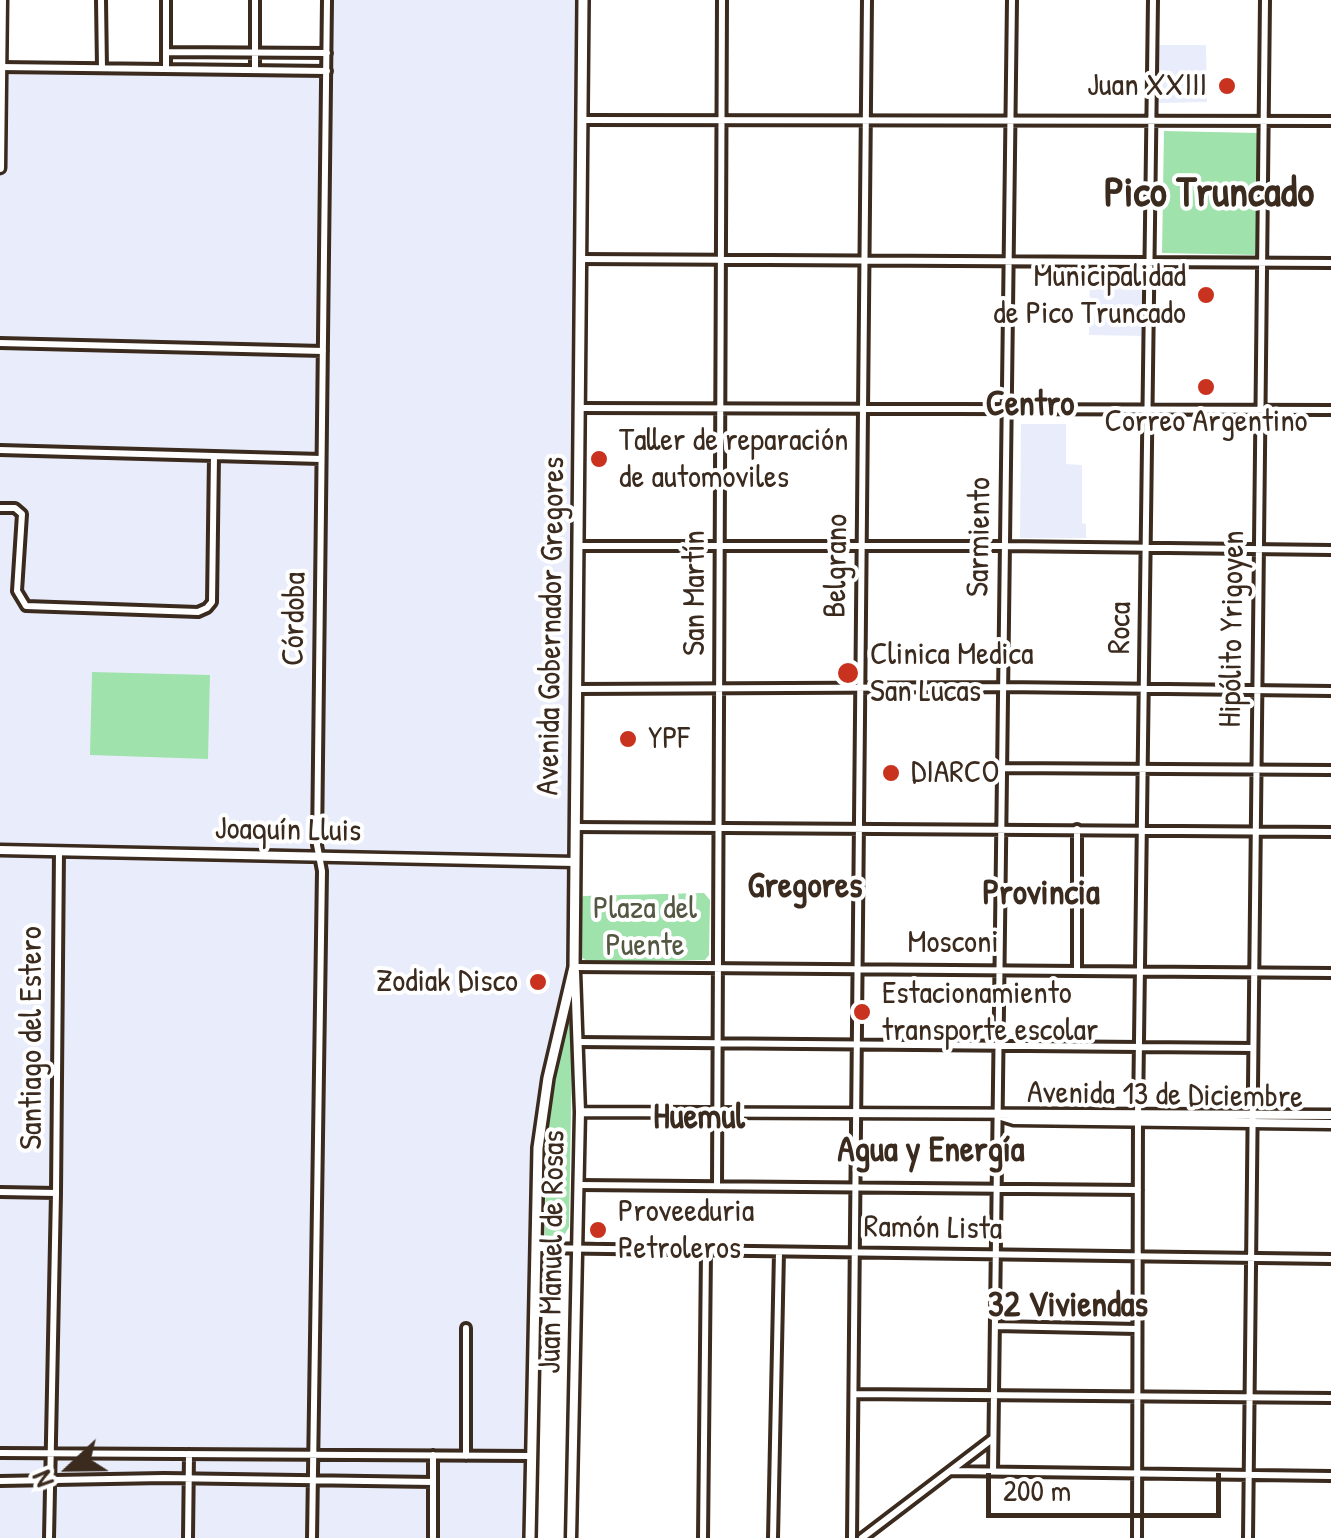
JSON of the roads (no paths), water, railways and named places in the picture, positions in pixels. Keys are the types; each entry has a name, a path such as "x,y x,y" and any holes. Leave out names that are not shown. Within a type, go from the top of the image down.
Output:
{"main road":[{"name":"Avenida Gobernador Gregores","path":"530,1538 538,1148 545,1095 574,967 583,0"}],"street":[{"path":"0,168 2,0"},
{"path":"101,0 102,68"},
{"path":"166,0 166,68"},
{"path":"254,70 255,0"},
{"name":"Córdoba","path":"312,1538 322,871 317,845 327,0"},
{"name":"San Martín","path":"717,1186 722,0"},
{"name":"Belgrano","path":"852,1538 867,0"},
{"name":"Sarmiento","path":"994,1471 1012,0"},
{"name":"Roca","path":"1137,1538 1138,1118 1153,0"},
{"name":"Hipólito Yrigoyen","path":"1248,1538 1266,0"},
{"path":"166,52 327,53"},
{"path":"0,68 326,71"},
{"path":"582,120 1331,120"},
{"path":"580,260 1331,263"},
{"path":"0,343 323,351"},
{"path":"579,408 1331,410"},
{"path":"0,450 322,460"},
{"path":"0,508 15,508 22,514 17,591 26,606 198,612 212,602 214,456"},
{"path":"578,546 1331,550"},
{"path":"577,689 1003,687 1331,691"},
{"path":"1002,768 1331,770"},
{"path":"576,827 1331,832"},
{"path":"1077,829 1077,970"},
{"name":"Joaquín Lluis","path":"0,850 575,862"},
{"name":"Santiago del Estero","path":"49,1538 59,851"},
{"name":"Mosconi","path":"574,967 1331,973"},
{"name":"Juan Manuel de Rosas","path":"571,1538 580,1112 574,967"},
{"path":"579,1042 1253,1048"},
{"name":"Avenida 13 de Diciembre","path":"580,1112 856,1113 998,1116 1014,1120 1331,1114"},
{"name":"Avenida 13 de Diciembre","path":"1252,1118 1331,1124"},
{"path":"579,1185 1138,1190"},
{"path":"0,1192 56,1192"},
{"name":"Ramón Lista","path":"534,1248 1331,1259"},
{"path":"703,1538 706,1251"},
{"path":"773,1538 780,1252"},
{"path":"995,1326 1137,1328"},
{"path":"466,1328 466,1456"},
{"path":"854,1394 1331,1398"},
{"path":"862,1538 994,1438"},
{"path":"0,1452 531,1456"},
{"path":"188,1538 189,1454"},
{"path":"433,1455 433,1538"},
{"path":"951,1471 1331,1476"},
{"path":"0,1480 433,1482"}],"place":[{"name":"Juan XXIII","path":"1227,86"},
{"name":"Municipalidad de Pico Truncado","path":"1206,295"},
{"name":"Correo Argentino","path":"1206,387"},
{"name":"Taller de reparación de automoviles","path":"599,459"},
{"name":"Clinica Medica San Lucas","path":"848,673"},
{"name":"YPF","path":"628,739"},
{"name":"DIARCO","path":"891,773"},
{"name":"Zodiak Disco","path":"538,982"},
{"name":"Estacionamiento transporte escolar","path":"862,1012"},
{"name":"Proveeduria Petroleros","path":"598,1230"}],"district":[{"name":"Pico Truncado","path":"1209,195"},
{"name":"Centro","path":"1030,406"},
{"name":"Gregores","path":"805,888"},
{"name":"Provincia","path":"1041,895"},
{"name":"Huemul","path":"699,1119"},
{"name":"Agua y Energía","path":"931,1152"},
{"name":"32 Viviendas","path":"1068,1307"}],"park label":[{"name":"Plaza del Puente","path":"645,928"}]}
